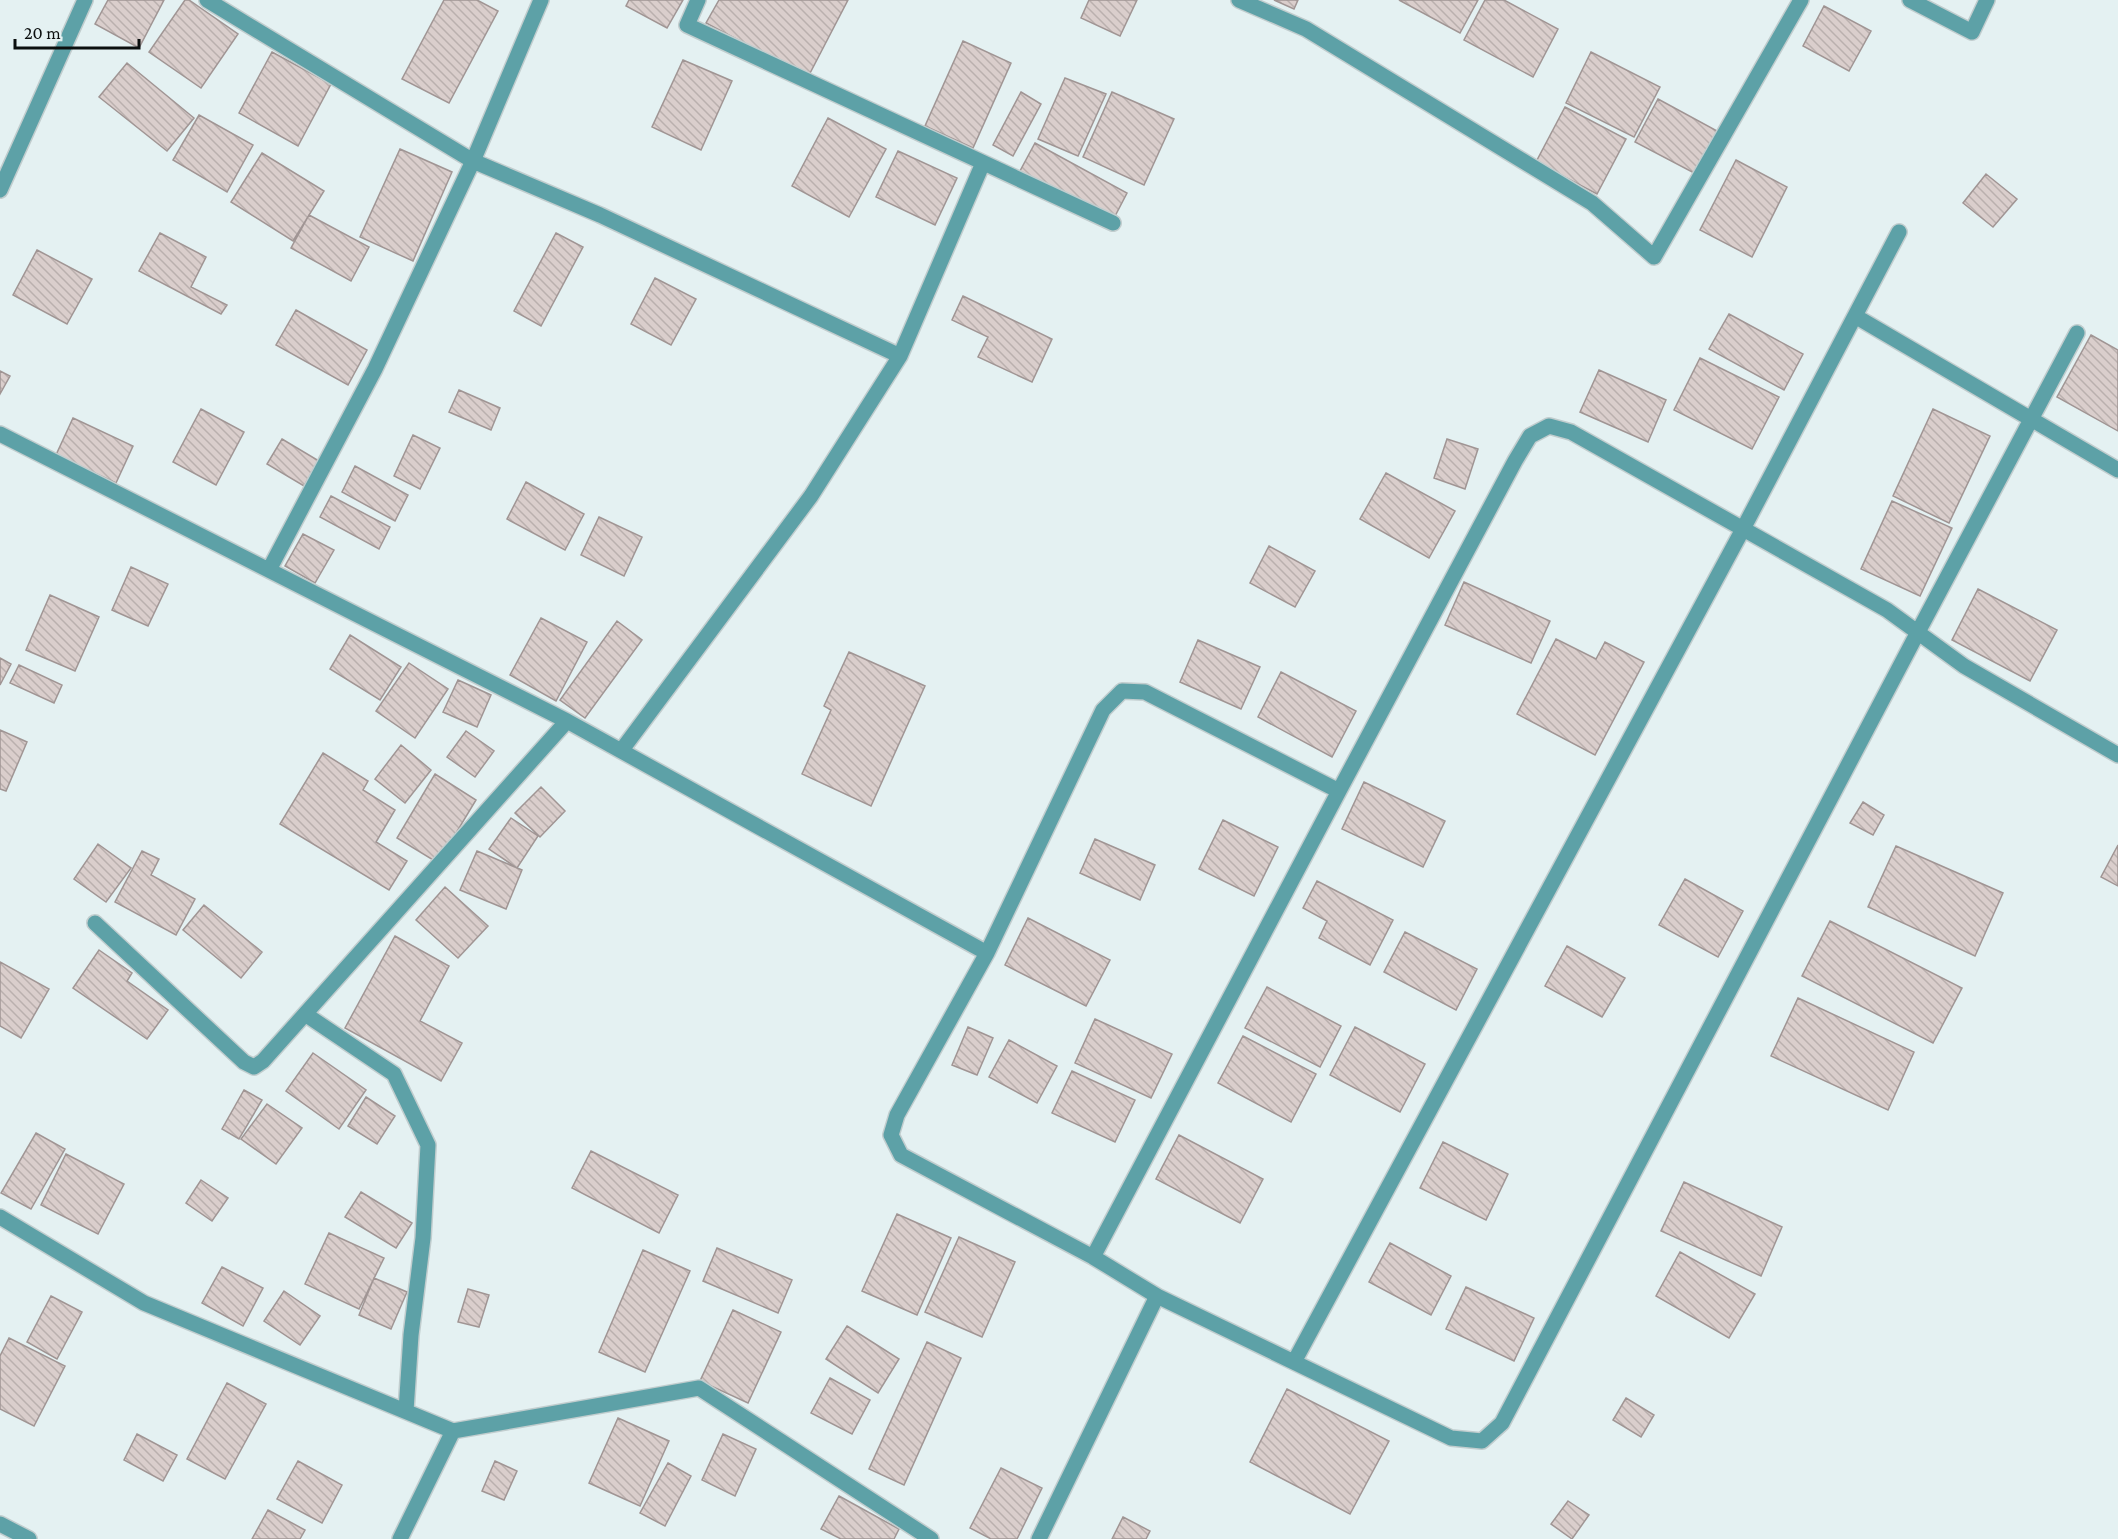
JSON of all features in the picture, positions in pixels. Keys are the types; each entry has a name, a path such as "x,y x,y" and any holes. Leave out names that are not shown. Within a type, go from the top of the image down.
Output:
{"street":[{"path":"0,190 85,0"},
{"path":"207,0 472,161 600,215 900,356"},
{"path":"269,570 375,369 472,161 541,0"},
{"path":"698,0 687,25 1113,223"},
{"path":"1239,0 1306,29 1592,203 1654,257 1801,0"},
{"path":"1910,0 1972,32 1987,0"},
{"path":"621,752 810,496 900,356 983,163"},
{"path":"1294,1362 1743,529 1899,232"},
{"path":"1855,316 2118,470"},
{"path":"1339,791 1145,692 1122,691 1103,710 987,953 897,1115 891,1135 901,1155 1093,1257 1157,1296 1451,1438 1482,1441 1502,1423 2077,333"},
{"path":"1093,1257 1339,791 1530,436 1549,426 1571,432 1887,610 1964,666 2118,754"},
{"path":"0,434 567,722 987,953"},
{"path":"95,923 249,1066 259,1065 567,722"},
{"path":"305,1014 394,1074 428,1145 423,1238 411,1335 406,1411"},
{"path":"0,1217 144,1303 453,1431 699,1388 931,1539"},
{"path":"1039,1539 1157,1296"},
{"path":"400,1539 453,1431"},
{"path":"0,1524 29,1539"}],"building":[{"path":"108,0 164,0 139,48 95,24"},
{"path":"185,0 189,0 238,34 201,88 149,52"},
{"path":"444,0 477,0 498,11 449,103 402,79"},
{"path":"629,0 683,0 667,28 626,6"},
{"path":"719,0 848,0 808,77 706,23"},
{"path":"1089,0 1137,0 1120,36 1081,18"},
{"path":"1274,0 1298,0 1294,9"},
{"path":"1399,0 1478,0 1460,33"},
{"path":"1485,0 1504,0 1558,29 1533,77 1464,40"},
{"path":"1824,6 1871,31 1849,71 1803,46"},
{"path":"963,41 1011,63 973,148 925,126"},
{"path":"272,52 331,84 298,146 239,113"},
{"path":"1591,52 1660,87 1634,137 1566,103"},
{"path":"683,60 732,81 701,150 652,127"},
{"path":"127,63 194,118 167,151 99,97"},
{"path":"1065,78 1106,94 1078,156 1038,139"},
{"path":"1021,92 1041,104 1013,156 993,145"},
{"path":"1112,92 1174,119 1144,185 1083,157"},
{"path":"1658,99 1719,132 1696,174 1635,142"},
{"path":"1565,107 1626,139 1597,194 1536,162"},
{"path":"199,115 253,145 227,192 173,160"},
{"path":"828,118 886,149 849,217 792,186"},
{"path":"1035,143 1127,193 1113,220 1020,171"},
{"path":"400,149 452,172 413,261 360,237"},
{"path":"898,151 957,178 935,225 876,197"},
{"path":"262,153 324,191 293,241 231,202"},
{"path":"1736,160 1787,187 1752,257 1700,230"},
{"path":"1986,174 2017,199 1993,227 1963,203"},
{"path":"309,215 369,247 351,281 291,248"},
{"path":"160,233 206,257 191,287 227,305 221,314 139,271"},
{"path":"556,233 583,247 541,326 514,311"},
{"path":"37,250 92,279 67,324 13,295"},
{"path":"655,278 696,299 671,345 631,324"},
{"path":"963,296 1052,339 1032,382 978,357 988,337 952,320"},
{"path":"296,310 367,350 348,385 276,345"},
{"path":"1729,314 1803,354 1784,390 1709,349"},
{"path":"2091,335 2118,350 2118,431 2057,397"},
{"path":"1700,358 1779,397 1752,449 1674,410"},
{"path":"1599,370 1666,400 1648,442 1580,412"},
{"path":"0,371 10,376 0,394"},
{"path":"459,390 500,408 491,430 449,412"},
{"path":"201,409 244,432 216,485 173,462"},
{"path":"1933,409 1990,436 1949,523 1893,496"},
{"path":"73,418 133,446 116,483 56,455"},
{"path":"413,435 440,448 420,489 394,476"},
{"path":"282,439 319,461 304,486 267,464"},
{"path":"1447,439 1478,449 1465,489 1434,478"},
{"path":"355,466 408,495 395,521 342,492"},
{"path":"1386,473 1455,511 1429,558 1360,519"},
{"path":"526,482 584,514 565,550 507,519"},
{"path":"331,496 390,527 379,549 320,517"},
{"path":"1892,501 1952,528 1920,596 1861,569"},
{"path":"599,517 642,537 624,576 581,555"},
{"path":"303,534 334,550 315,583 285,566"},
{"path":"1269,546 1315,571 1295,607 1250,583"},
{"path":"131,567 168,584 148,626 112,610"},
{"path":"1464,582 1550,621 1531,663 1445,625"},
{"path":"1978,589 2057,630 2030,681 1952,640"},
{"path":"50,595 99,617 75,671 26,650"},
{"path":"541,618 587,642 556,701 510,675"},
{"path":"617,621 642,640 585,718 560,700"},
{"path":"350,635 401,667 380,700 330,669"},
{"path":"1556,639 1596,659 1605,642 1644,662 1595,755 1517,714"},
{"path":"1198,640 1260,667 1241,709 1180,682"},
{"path":"849,652 925,686 871,806 802,774 831,710 824,706"},
{"path":"0,658 11,664 0,685"},
{"path":"409,663 448,689 415,738 376,711"},
{"path":"19,665 62,685 54,703 10,683"},
{"path":"1281,672 1356,711 1332,757 1258,717"},
{"path":"458,680 491,695 477,727 443,712"},
{"path":"0,730 27,742 6,791 0,789"},
{"path":"466,731 494,751 475,777 447,757"},
{"path":"401,745 431,770 405,803 375,779"},
{"path":"323,753 368,781 363,790 395,810 376,842 407,861 389,890 280,824"},
{"path":"435,774 476,800 438,863 397,838"},
{"path":"1364,782 1445,821 1423,867 1342,829"},
{"path":"541,787 565,811 540,837 515,813"},
{"path":"1863,802 1884,815 1873,835 1850,823"},
{"path":"511,818 538,836 517,868 489,849"},
{"path":"1223,820 1278,847 1254,896 1199,869"},
{"path":"1095,839 1155,865 1140,900 1080,873"},
{"path":"98,844 131,868 106,902 74,879"},
{"path":"2118,845 2118,886 2101,877"},
{"path":"1896,846 2003,893 1975,956 1868,907"},
{"path":"142,851 159,859 151,875 195,899 176,935 115,902"},
{"path":"477,851 522,870 506,909 460,890"},
{"path":"1685,879 1743,911 1718,957 1659,925"},
{"path":"1317,881 1393,920 1370,965 1319,938 1327,921 1303,908"},
{"path":"445,887 488,926 458,958 416,920"},
{"path":"204,905 262,952 241,978 183,930"},
{"path":"1028,918 1110,960 1086,1006 1005,965"},
{"path":"1830,921 1962,988 1933,1043 1802,976"},
{"path":"1405,932 1477,969 1456,1010 1384,972"},
{"path":"395,936 449,966 420,1021 462,1043 441,1081 345,1028"},
{"path":"1567,946 1625,978 1602,1017 1545,986"},
{"path":"99,950 132,973 127,981 168,1010 147,1039 73,988"},
{"path":"0,962 49,989 21,1038 0,1026"},
{"path":"1267,987 1341,1026 1320,1067 1245,1028"},
{"path":"1798,998 1914,1052 1888,1110 1771,1056"},
{"path":"1095,1019 1172,1054 1151,1098 1075,1063"},
{"path":"968,1027 993,1038 977,1075 952,1065"},
{"path":"1355,1027 1425,1064 1400,1112 1330,1075"},
{"path":"1243,1036 1316,1074 1291,1122 1218,1083"},
{"path":"1009,1040 1057,1066 1037,1103 989,1077"},
{"path":"313,1053 366,1090 339,1129 286,1091"},
{"path":"1072,1071 1135,1100 1115,1142 1052,1113"},
{"path":"244,1090 262,1100 239,1139 222,1129"},
{"path":"366,1097 395,1116 377,1144 348,1126"},
{"path":"267,1104 302,1128 276,1164 241,1139"},
{"path":"36,1133 65,1149 31,1209 1,1193"},
{"path":"1179,1135 1263,1179 1240,1223 1156,1179"},
{"path":"1443,1142 1508,1174 1486,1220 1420,1188"},
{"path":"591,1151 678,1195 659,1233 572,1188"},
{"path":"66,1154 124,1184 98,1234 41,1205"},
{"path":"201,1180 228,1198 212,1221 186,1203"},
{"path":"1684,1182 1782,1227 1761,1276 1661,1231"},
{"path":"361,1192 412,1223 396,1248 345,1217"},
{"path":"897,1214 951,1238 917,1315 862,1291"},
{"path":"329,1233 384,1258 359,1309 305,1284"},
{"path":"959,1237 1015,1262 982,1337 925,1312"},
{"path":"1390,1243 1451,1276 1431,1315 1369,1282"},
{"path":"717,1248 792,1280 778,1313 703,1281"},
{"path":"643,1250 690,1271 645,1372 599,1352"},
{"path":"1680,1252 1755,1294 1729,1338 1656,1296"},
{"path":"222,1267 263,1288 243,1326 202,1303"},
{"path":"374,1278 407,1292 391,1329 359,1315"},
{"path":"1466,1287 1534,1318 1514,1361 1446,1329"},
{"path":"468,1289 489,1295 479,1327 458,1322"},
{"path":"284,1291 320,1316 300,1345 264,1321"},
{"path":"51,1296 82,1312 57,1359 27,1342"},
{"path":"733,1310 781,1332 748,1403 700,1381"},
{"path":"847,1326 899,1359 878,1393 826,1359"},
{"path":"9,1338 65,1366 34,1426 0,1409 0,1356"},
{"path":"927,1342 961,1358 904,1485 869,1469"},
{"path":"830,1378 870,1400 852,1434 811,1413"},
{"path":"227,1383 266,1404 225,1479 187,1459"},
{"path":"1287,1389 1389,1441 1350,1514 1250,1462"},
{"path":"1626,1398 1654,1415 1641,1437 1613,1420"},
{"path":"618,1418 669,1441 640,1506 589,1483"},
{"path":"137,1434 177,1455 163,1481 124,1460"},
{"path":"723,1434 756,1449 735,1496 702,1480"},
{"path":"298,1461 342,1485 322,1523 277,1499"},
{"path":"495,1461 517,1471 504,1500 482,1491"},
{"path":"668,1463 691,1476 665,1526 640,1513"},
{"path":"1001,1468 1042,1488 1017,1539 991,1539 970,1528"},
{"path":"839,1496 899,1529 894,1539 841,1539 821,1529"},
{"path":"1568,1501 1589,1515 1572,1539 1551,1524"},
{"path":"268,1510 305,1530 300,1539 252,1539"},
{"path":"1123,1517 1150,1531 1146,1539 1112,1539"}]}
